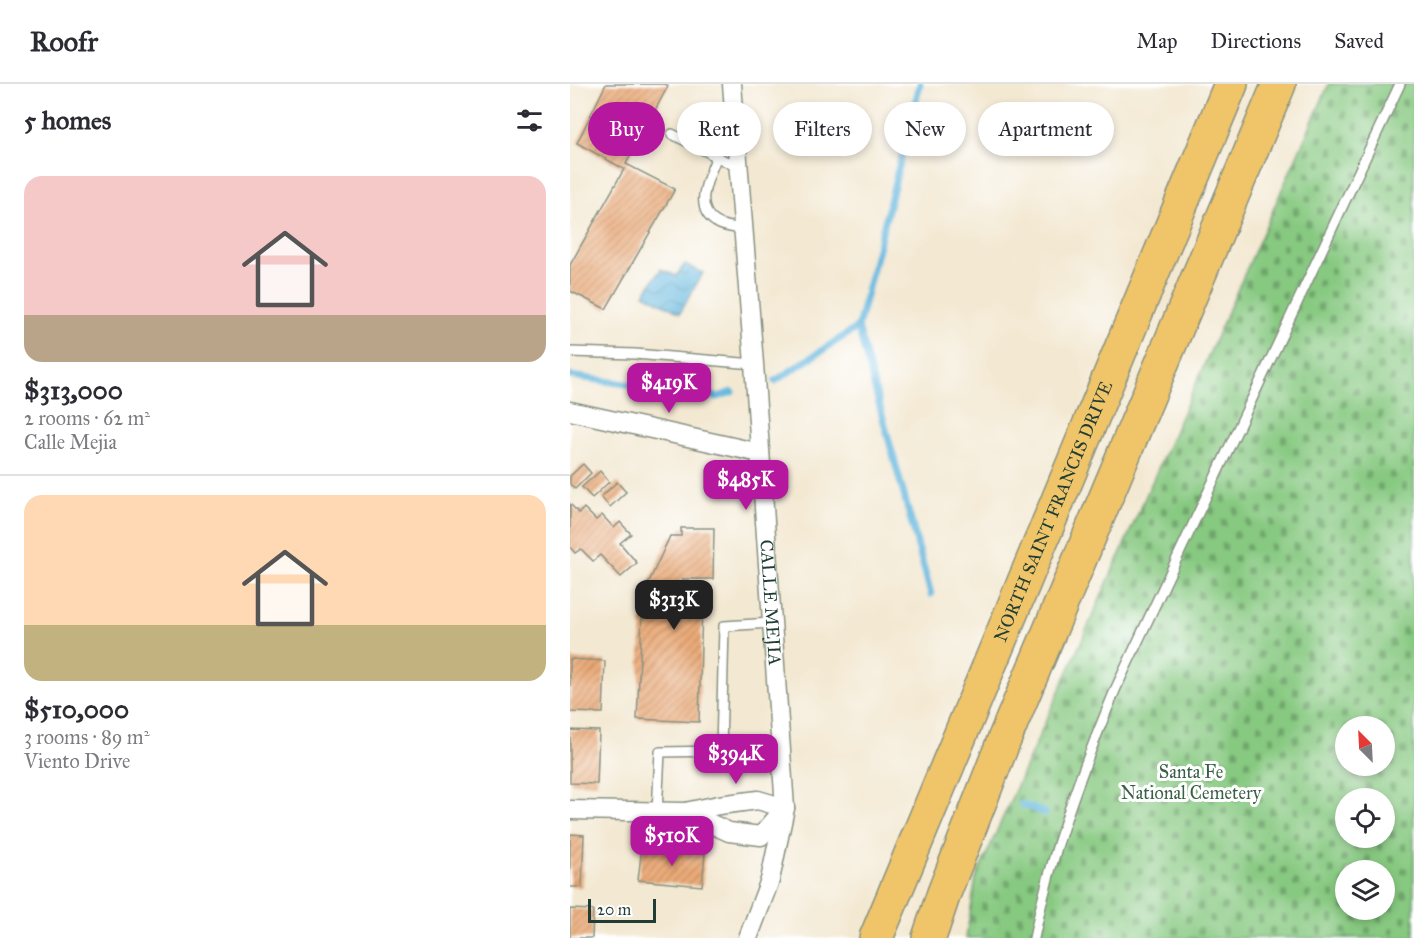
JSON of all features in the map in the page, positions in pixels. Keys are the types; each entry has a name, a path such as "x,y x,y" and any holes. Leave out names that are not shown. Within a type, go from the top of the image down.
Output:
{"highway":[{"name":"NORTH SAINT FRANCIS DRIVE","path":"876,938 1231,84"},
{"path":"929,938 944,893 1005,740 1279,84"}],"street":[{"name":"CALLE MEJIA","path":"732,84 785,808 770,879 748,938"},
{"path":"570,411 760,453"},
{"path":"570,810 685,812 719,805 758,801 785,808 761,836 729,832 685,812"}],"lane":[{"path":"1034,938 1063,830 1091,749 1116,688 1400,84"},
{"path":"672,134 677,136"},
{"path":"739,168 717,156 707,178 703,200 706,214 717,223 744,230"},
{"path":"570,352 635,354 754,364"},
{"path":"657,813 660,752 722,751 724,626 771,623"}],"green space":[{"name":"Santa Fe National Cemetery","path":"1329,84 1414,84 1414,938 966,938 976,878"}],"water":[{"path":"685,264 703,273 680,313 644,294 661,269 676,276"}],"building":[{"path":"606,84 665,84 668,86 659,102 597,102"},
{"path":"588,121 588,149 577,143"},
{"path":"600,156 630,156 626,164 675,189 606,309 570,291 570,265 624,169"},
{"path":"583,464 591,473 575,489 570,484 570,476"},
{"path":"600,471 609,482 592,498 582,487"},
{"path":"617,482 626,492 610,507 601,497"},
{"path":"570,504 579,513 584,508 596,520 602,515 614,528 620,522 631,534 620,543 637,563 621,577 600,555 593,561 581,549 575,553 570,547"},
{"path":"681,528 714,528 713,579 683,579 683,604 702,604 699,722 637,719 643,595 670,536 681,536"},
{"path":"570,659 605,661 603,713 570,712"},
{"path":"570,730 599,731 597,784 570,783"},
{"path":"570,834 584,835 582,887 570,887"},
{"path":"642,847 705,853 702,886 638,880"},
{"path":"570,909 593,910 592,938 570,938"}],"waterway":[{"path":"920,84 858,327 931,594"},
{"path":"775,381 858,327"},
{"path":"570,376 718,397 732,392"},
{"path":"1022,804 1045,813"}]}
